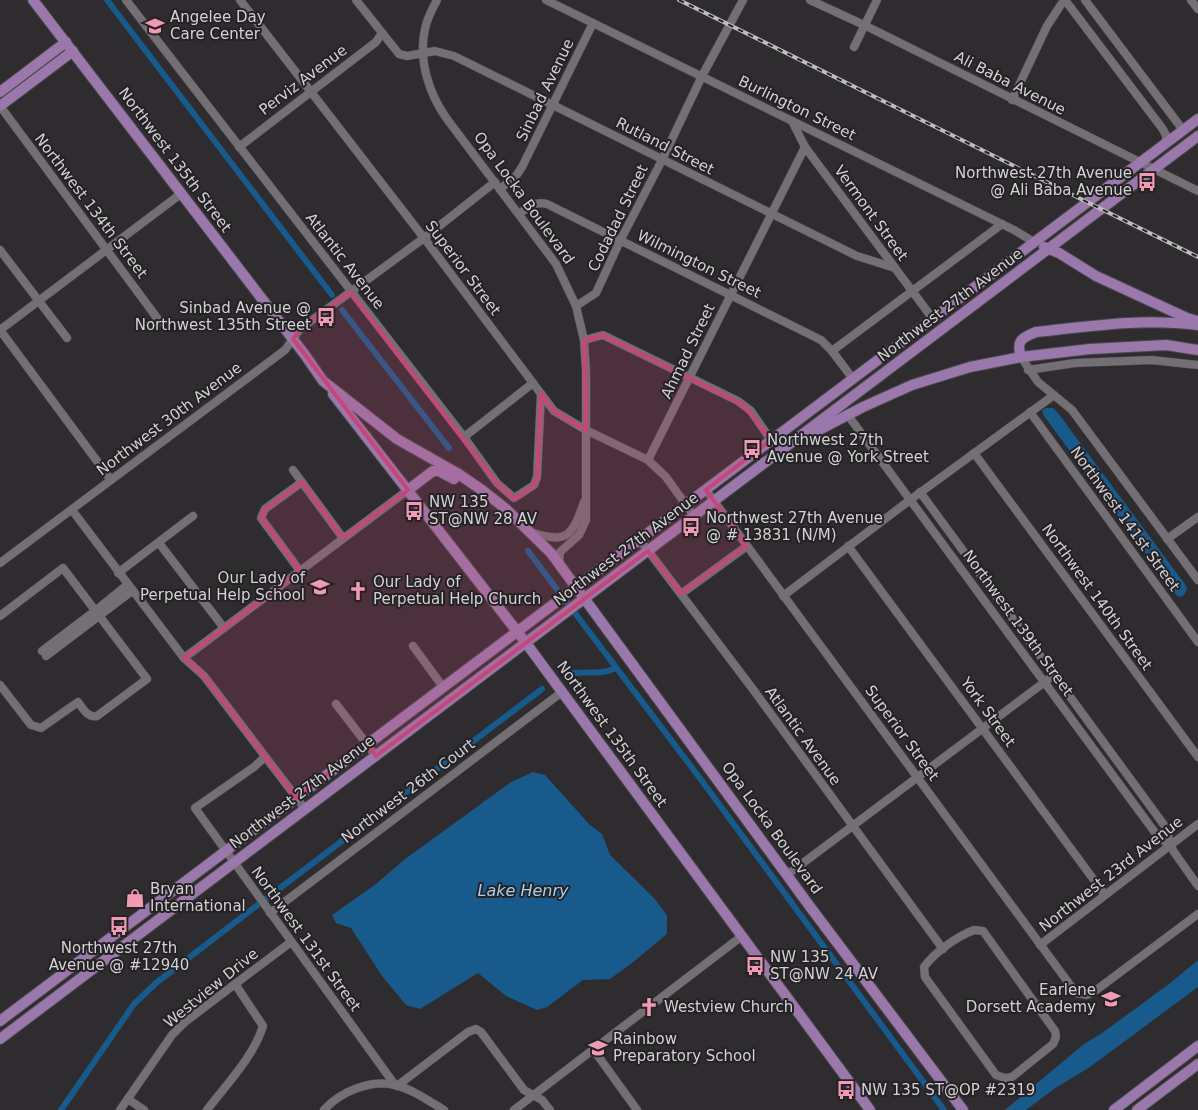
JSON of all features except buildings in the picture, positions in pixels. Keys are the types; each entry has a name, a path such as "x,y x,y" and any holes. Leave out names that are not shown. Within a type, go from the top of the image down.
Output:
{"main road":[{"name":"Northwest 135th Street","path":"33,0 293,339"},
{"path":"0,92 66,42"},
{"path":"0,106 73,51"},
{"name":"Northwest 27th Avenue","path":"0,1021 1198,119"},
{"path":"1177,152 1184,139 1183,130"},
{"name":"Northwest 27th Avenue","path":"0,1039 1198,136"},
{"path":"1034,242 1096,276 1187,318 1198,321"},
{"path":"1021,357 1018,348 1020,342 1024,337 1036,332 1123,322 1168,322 1198,326"},
{"path":"904,358 903,351 912,334"},
{"name":"Opa Locka Boulevard","path":"293,339 323,381 397,439 457,473 482,490 530,532 558,562 582,601 922,1058 963,1110"},
{"path":"798,438 812,434 847,414 912,385 970,367 1021,357 1090,349 1166,345 1198,350"},
{"path":"886,372 892,359 891,350"},
{"name":"Northwest 135th Street","path":"323,381 526,643 870,1110"},
{"path":"408,490 428,474 433,471 439,471 466,486 504,514 512,515"},
{"path":"1114,1110 1198,1046"},
{"path":"1137,1110 1198,1064"}],"street":[{"name":"Superior Street","path":"240,0 424,238 554,412 648,460 666,476 694,516"},
{"path":"356,0 382,33"},
{"name":"Opa Locka Boulevard","path":"437,0 425,28 424,53 426,74 439,107 556,264 576,306 584,340 586,371 585,498 587,512 579,535 560,552 558,562"},
{"name":"Burlington Street","path":"546,0 1002,224 1034,242"},
{"name":"Codadad Street","path":"576,306 596,293 702,76 743,0"},
{"name":"Ali Baba Avenue","path":"810,0 1198,191"},
{"path":"854,47 876,0"},
{"path":"1012,100 1047,26 1065,0 1164,132 1166,143"},
{"path":"1085,0 1183,130"},
{"path":"1191,0 1198,9"},
{"name":"Atlantic Avenue","path":"128,1 350,292 464,437 496,483 514,498 534,485 537,477 541,394"},
{"name":"Sinbad Avenue","path":"350,292 498,186 518,174 593,23"},
{"name":"Perviz Avenue","path":"239,146 376,42 382,33"},
{"name":"Rutland Street","path":"382,33 399,54 407,56 436,51 454,56 857,256 895,268"},
{"path":"1120,73 1133,64"},
{"name":"Northwest 134th Street","path":"0,106 160,322"},
{"name":"Vermont Street","path":"792,121 805,147 932,319"},
{"name":"Ahmad Street","path":"648,460 805,147"},
{"path":"111,480 0,330 182,193"},
{"name":"Wilmington Street","path":"519,214 534,204 544,203 821,340 832,351 853,379"},
{"path":"832,351 1002,224"},
{"path":"0,250 68,338"},
{"name":"Northwest 30th Avenue","path":"0,563 285,350 300,329 350,292"},
{"path":"584,340 603,335 744,404 771,440"},
{"name":"Northwest 141st Street","path":"1021,357 1028,370 1038,382 1072,410 1198,580"},
{"path":"1028,370 1075,363 1151,360 1198,365"},
{"path":"464,437 533,383"},
{"path":"783,596 920,492 1054,395"},
{"name":"Northwest 141st Street","path":"1030,412 1198,642"},
{"name":"Northwest 139th Street","path":"847,414 1160,838 1170,845"},
{"name":"Northwest 140th Street","path":"974,453 1198,757"},
{"path":"293,470 343,538"},
{"path":"300,571 261,518 265,509 302,482"},
{"path":"184,658 408,490"},
{"name":"Superior Street","path":"706,490 1076,993 1087,995 1095,991 1198,914"},
{"name":"Northwest 139th Street","path":"920,492 1167,829 1170,845 1198,886"},
{"path":"530,532 552,538 566,535 574,527 585,498"},
{"path":"72,510 184,658 204,676 305,809"},
{"path":"118,573 194,516"},
{"path":"1167,539 1198,517"},
{"name":"Atlantic Avenue","path":"640,540 943,949"},
{"path":"159,542 224,628"},
{"path":"681,594 747,546"},
{"name":"York Street","path":"848,546 1105,895"},
{"path":"0,616 64,568 147,678 97,716 88,715 78,702 41,728 31,725 0,685"},
{"path":"44,654 130,588"},
{"path":"981,596 991,589"},
{"path":"413,646 443,687"},
{"path":"787,875 1054,675"},
{"name":"Northwest 26th Court","path":"270,913 562,692"},
{"path":"336,704 376,756"},
{"name":"Northwest 131st Street","path":"265,757 254,767 196,808 396,1085"},
{"name":"Northwest 23rd Avenue","path":"1040,945 1198,824"},
{"path":"974,930 983,932 1055,1031 1056,1037 1053,1044 1012,1077 996,1076 925,977 924,967 929,959 943,949 966,933 974,930"},
{"path":"514,1110 742,936"},
{"name":"Westview Drive","path":"120,1110 172,1035 185,1022 291,942"},
{"path":"207,1110 249,1054 260,1037 263,1026 235,984"},
{"path":"396,1085 470,1031 476,1029 481,1032 524,1090 542,1100 550,1110"},
{"path":"593,1049 637,1110"},
{"path":"324,1110 338,1098 356,1089 380,1084 396,1085 415,1093 444,1110"},
{"path":"128,1099 144,1110"}],"highlighted area":[{"path":"350,292 497,483 515,499 534,485 537,477 541,394 554,411 586,430 584,340 603,335 744,405 771,440 706,490 747,546 681,594 648,551 376,756 367,744 296,798 204,676 184,658 300,571 261,518 265,509 302,482 343,538 408,490 293,339 300,329"}],"water":[{"path":"1053,408 1058,413 1187,587 1182,597 1177,596 1044,416 1042,410"},
{"name":"Lake Henry","path":"533,772 545,775 590,825 602,834 610,855 653,897 667,915 667,934 610,979 583,980 547,1007 537,1010 506,996 478,973 420,1009 406,1005 382,976 351,928 336,923 332,915 511,782"},
{"path":"1198,960 1198,987 1090,1067 1054,1089 1026,1110 1005,1110 1084,1044 1169,984"}],"waterway":[{"path":"107,0 332,295"},
{"path":"342,310 449,448"},
{"path":"528,551 699,777 944,1110"},
{"path":"566,674 604,672 616,668"},
{"path":"267,898 542,689"},
{"path":"61,1110 134,1004 156,983 259,904"}],"railway":[{"path":"679,0 1198,257"}],"place":[{"name":"Angelee Day Care Center","path":"155,26"},
{"name":"Northwest 27th Avenue @ Ali Baba Avenue","path":"1147,182"},
{"name":"Sinbad Avenue @ Northwest 135th Street","path":"326,317"},
{"name":"Northwest 27th Avenue @ York Street","path":"752,449"},
{"name":"NW 135 ST@NW 28 AV","path":"414,511"},
{"name":"Northwest 27th Avenue @ # 13831 (N/M)","path":"691,527"},
{"name":"Our Lady of Perpetual Help School","path":"320,587"},
{"name":"Our Lady of Perpetual Help Church","path":"358,591"},
{"name":"Bryan International","path":"135,898"},
{"name":"Northwest 27th Avenue @ #12940","path":"119,926"},
{"name":"NW 135 ST@NW 24 AV","path":"755,966"},
{"name":"Earlene Dorsett Academy","path":"1111,999"},
{"name":"Westview Church","path":"649,1007"},
{"name":"Rainbow Preparatory School","path":"598,1048"},
{"name":"NW 135 ST@OP #2319","path":"846,1090"}]}
